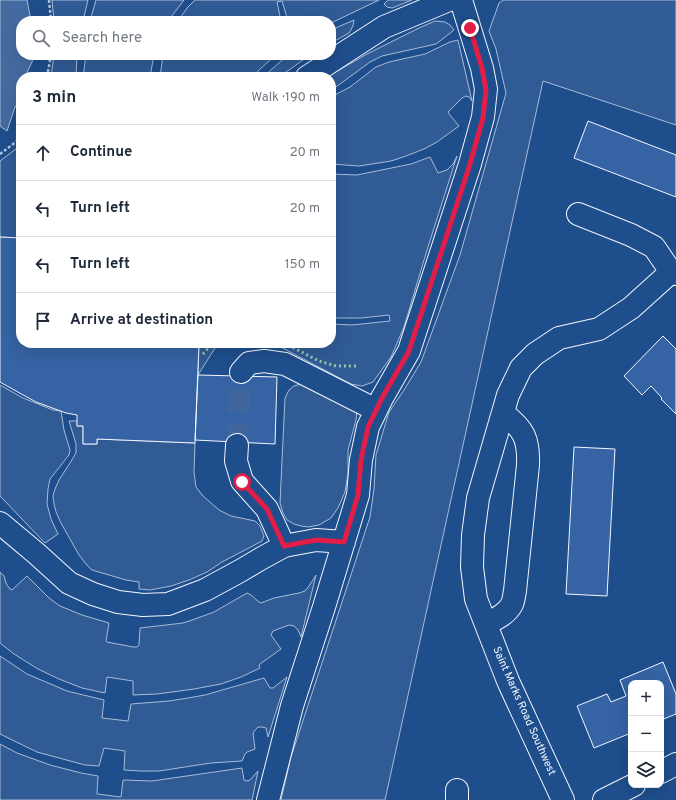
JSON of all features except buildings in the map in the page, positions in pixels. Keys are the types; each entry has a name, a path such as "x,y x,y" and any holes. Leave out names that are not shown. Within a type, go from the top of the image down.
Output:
{"street":[{"path":"336,59 384,27 449,0"},
{"path":"268,800 292,706 358,495 361,460 368,427 382,398 409,351 470,164 483,118 486,90 482,68 461,0"},
{"path":"316,72 334,60"},
{"path":"578,214 631,235 654,247 673,273"},
{"name":"Saint Marks Road Southwest","path":"563,800 508,681 476,599 472,567 473,535 478,498 508,395 522,368 535,354 559,338 599,329 631,308 673,273"},
{"path":"242,372 249,363 264,361 285,364 376,410"},
{"path":"486,624 501,616 512,604 515,591 528,465 527,442 523,433 514,422 503,413"},
{"path":"237,445 236,461 242,482 267,509 284,546"},
{"path":"0,523 69,583 93,594 118,602 142,605 168,604 205,590 284,546 316,540 344,542"},
{"path":"664,770 676,764"},
{"path":"604,800 628,788"}],"path":[{"path":"49,0 51,16"},
{"path":"48,72 50,60"},
{"path":"0,154 16,142"}],"shaded area":[{"path":"0,0 27,0 30,16 16,16 16,60 33,60 27,72 16,72 16,106 7,131 0,126"},
{"path":"52,0 88,0 84,16 54,16"},
{"path":"96,0 184,0 172,16 91,16"},
{"path":"195,0 379,0 336,21 336,16 286,16 282,1 277,2 280,16 181,16"},
{"path":"388,0 412,0 392,8 387,7 384,4"},
{"path":"503,0 676,0 676,125 543,81 385,800 281,800 291,757 370,517 374,489 376,455 389,412 421,362 460,255 506,93 496,49 489,31 499,3"},
{"path":"354,20 353,26 349,33 336,40 336,28"},
{"path":"435,21 445,22 454,30 436,44 382,56 370,62 336,87 336,72 367,54"},
{"path":"458,40 472,101 466,96 448,112 459,126 437,142 424,149 391,161 359,166 336,164 336,94 350,87 376,67 389,62 425,54 450,42"},
{"path":"53,60 77,60 76,72 52,72"},
{"path":"85,60 153,60 151,72 84,72"},
{"path":"162,60 270,60 257,72 161,72"},
{"path":"282,60 303,60 286,72 269,72"},
{"path":"16,149 16,238 0,237 0,161"},
{"path":"457,156 404,327 391,357 373,382 362,386 351,384 283,348 336,348 336,324 352,325 390,321 389,315 361,318 336,318 336,174 357,175 411,164 430,157 438,173 447,170 453,164"},
{"path":"199,348 215,348 198,375"},
{"path":"301,384 357,410 356,420 348,450 348,473 345,492 338,508 331,518 319,525 308,527 294,524 287,520 280,503 285,398 289,390 294,386"},
{"path":"0,385 23,398 53,410 61,411 64,430 70,450 69,455 50,479 47,504 51,519 58,534 45,543 0,496"},
{"path":"69,421 77,421 77,426 83,426 83,444 97,444 97,439 195,443 194,472 196,487 203,496 219,510 231,516 255,521 260,526 264,536 262,541 222,562 207,572 189,580 171,586 150,590 139,589 139,582 126,580 92,570 79,555 61,523 54,504 53,496 55,489 76,453 76,444"},
{"path":"0,572 4,576 9,588 12,590 27,576 49,598 60,606 82,615 109,623 107,642 133,647 137,647 139,645 140,628 183,623 214,612 247,593 261,603 274,598 299,593 305,591 316,575 301,637 298,630 294,626 289,625 273,631 271,635 281,649 260,664 260,668 221,684 157,694 133,695 133,681 107,677 105,693 82,688 38,669 0,643"},
{"path":"0,656 27,674 67,691 104,700 102,718 128,721 131,704 169,701 205,695 264,678 270,688 273,688 287,677 268,737 266,728 258,727 253,733 255,749 247,752 242,761 211,763 159,771 124,770 125,751 104,748 99,766 85,765 37,752 0,734"},
{"path":"0,744 17,753 50,765 98,776 97,794 121,797 123,780 152,781 242,768 244,780 247,781 250,780 258,771 252,800 0,800"}],"tunnel":[{"path":"237,445 241,372"}],"hedge":[{"path":"203,354 208,348"},
{"path":"294,348 319,361 336,366 357,366"}],"route":[{"path":"242,482 267,509 284,546 316,540 344,542 358,495 361,460 368,427 382,398 409,351 470,164 483,118 486,90 482,68 470,28"}]}
